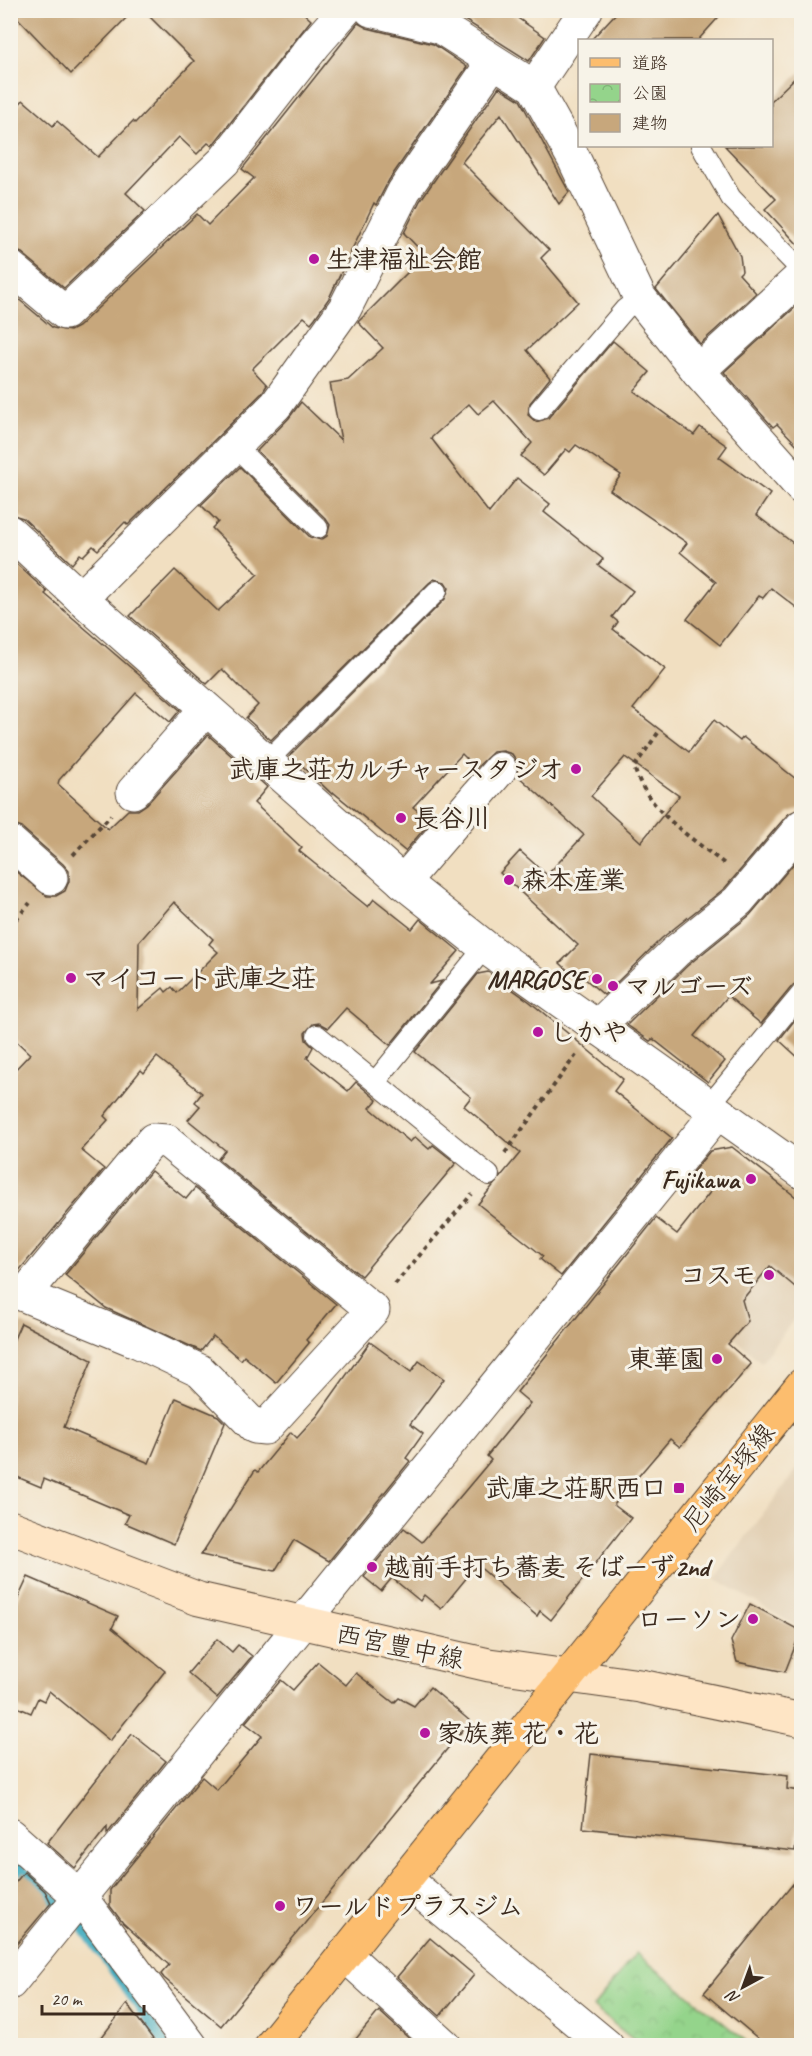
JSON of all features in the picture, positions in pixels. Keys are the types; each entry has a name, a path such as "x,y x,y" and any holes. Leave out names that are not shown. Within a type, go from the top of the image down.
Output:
{"main road":[{"name":"尼崎宝塚線","path":"271,2046 801,1385"},
{"name":"西宮豊中線","path":"10,1527 199,1599 301,1624 489,1665 639,1686 801,1720"}],"street":[{"path":"10,267 65,312 224,161 315,44 345,10"},
{"path":"371,10 440,27 534,87 574,159 640,298 698,371 801,488"},
{"path":"534,87 586,10"},
{"path":"81,598 276,405 345,308 404,192 494,62"},
{"path":"698,371 801,276"},
{"path":"10,532 81,598 403,882 485,947 596,1028 801,1172"},
{"path":"133,792 206,709"},
{"path":"403,882 500,769"},
{"path":"596,1028 675,952 738,901 801,826"},
{"path":"10,842 51,878"},
{"path":"10,1983 713,1110"},
{"path":"153,1140 168,1141 374,1310 265,1428 255,1427 200,1371 139,1342 17,1293 153,1140"},
{"path":"10,1835 191,2046"},
{"path":"405,1879 607,2046"},
{"path":"344,1954 445,2046"}],"lane":[{"path":"702,147 731,198 801,271"},
{"path":"539,410 625,309 640,298"},
{"path":"236,447 318,528"},
{"path":"267,761 437,591"},
{"path":"375,1082 485,947"},
{"path":"713,1110 801,993"},
{"path":"317,1035 489,1175"}],"path":[{"path":"658,733 634,767 639,783 658,811 751,886"}],"shaded area":[{"name":"コスモ","path":"801,1197 801,1310 761,1362 706,1313"},
{"path":"801,1464 801,1629 715,1578"}],"green space":[{"path":"636,1953 746,2041 742,2045 640,2045 593,2007"}],"building":[{"path":"10,10 134,10 71,74"},
{"path":"143,10 300,10 311,20 212,146 208,143 197,154 179,137 126,193 145,211 64,288 22,253 10,249 10,115 23,100 53,126 57,121 98,157 133,121 135,123 194,61"},
{"path":"449,10 506,10 545,37 529,61"},
{"path":"619,10 725,10 699,39 592,39"},
{"path":"358,23 367,28 433,44 467,67 389,180 376,205 374,203 329,298 315,318 311,323 304,317 252,369 267,385 262,393 128,525 125,522 98,550 93,546 83,556 80,554 72,564 23,518 10,514 10,292 53,328 70,331 78,327 197,214 208,225 254,178 242,169"},
{"path":"801,72 801,248 765,209 776,199 726,147 773,147 773,99"},
{"path":"499,87 520,100 569,192 559,204 501,114 462,162 549,250 541,258 578,302 527,350 550,378 530,403 528,415 536,422 548,418 613,341 650,372 634,391 694,435 700,427 727,446 719,457 770,494 756,515 801,549 801,611 771,588 763,598 759,596 720,645 687,619 716,582 680,552 687,543 610,490 621,475 576,445 570,452 566,449 544,475 521,456 532,443 494,401 478,414 469,404 431,438 489,513 517,478 550,504 544,512 603,559 598,565 633,591 612,617 618,622 613,629 665,669 633,709 689,752 714,720 740,741 743,737 801,783 801,808 788,814 725,888 662,938 604,995 584,978 580,982 560,963 578,945 500,873 520,851 547,875 584,835 517,775 518,763 512,754 503,751 493,752 476,768 462,754 413,807 431,821 405,851 334,793 332,794 293,757 289,756 445,599 449,588 445,582 434,579 429,583 271,740 246,718 258,705 222,669 207,684 130,616 175,570 218,611 258,574 212,528 218,522 201,505 240,467 310,537 321,540 327,536 330,525 326,519 257,451 301,402 341,440 330,383 348,380 383,348 358,322 425,255 404,233 420,201","holes":["625,757 679,796 641,842 591,796"]},
{"path":"718,215 740,256 742,271 739,274 756,293 700,344 656,289"},
{"path":"801,302 801,449 777,424 773,427 724,372"},
{"path":"10,558 47,592 45,594 180,710 170,722 136,693 59,780 58,784 108,829 128,810 138,810 147,804 208,735 267,787 254,803 302,848 299,851 368,907 374,899 412,929 420,919 459,951 430,984 442,981 390,1045 346,1008 328,1028 319,1023 313,1024 305,1033 306,1040 313,1047 307,1058 348,1091 356,1082 377,1100 370,1108 410,1142 415,1137 429,1149 433,1145 456,1163 361,1276 218,1159 225,1150 188,1120 200,1106 195,1102 202,1093 157,1057 144,1073 141,1070 104,1116 108,1120 81,1150 104,1169 17,1273 10,1272 10,1075 30,1054 10,1035 10,867 47,896 56,896 65,891 69,881 69,871 22,828 10,824","holes":["174,902 213,939 209,944 218,952 177,993 172,987 166,992 163,988 138,1009 139,942"]},
{"path":"801,855 801,981 793,985 761,1024 728,996 694,1036 725,1061 708,1082 653,1039 650,1041 627,1025 687,966 750,915"},
{"path":"488,972 530,1002 623,1079 614,1091 672,1138 561,1276 540,1259 543,1256 478,1204 520,1153 464,1106 471,1097 415,1052 478,974"},
{"path":"801,1012 801,1060 779,1040"},
{"path":"732,1147 801,1201 801,1292 770,1266 742,1300 748,1321 728,1344 751,1364 680,1447 670,1439 614,1505 631,1518 551,1620 540,1611 537,1616 477,1565 441,1609 424,1595 420,1601 392,1578 381,1591 364,1577 404,1528 422,1542 491,1460 487,1456 530,1403 517,1392 656,1218 677,1234 711,1191 691,1174 710,1151"},
{"path":"151,1171 186,1199 195,1188 336,1304 306,1340 309,1343 276,1383 244,1356 241,1360 213,1336 201,1351 106,1308 65,1275"},
{"path":"21,1323 92,1360 64,1427 149,1463 176,1398 218,1416 225,1423 174,1544 125,1523 129,1515 44,1479 41,1487 10,1474 10,1348"},
{"path":"370,1342 411,1372 419,1361 444,1379 410,1424 423,1434 406,1458 410,1461 329,1561 294,1540 275,1571 201,1555 255,1470 258,1472 291,1432 297,1438 318,1415"},
{"path":"28,1577 118,1616 112,1628 165,1671 110,1741 49,1691 44,1701 38,1698 31,1713 10,1704 10,1616"},
{"path":"750,1604 801,1631 785,1672 737,1662 731,1641"},
{"path":"217,1639 232,1652 238,1645 252,1656 217,1698 188,1673"},
{"path":"318,1662 346,1685 356,1673 394,1703 399,1698 414,1706 430,1687 470,1721 221,2026 164,1978 161,1974 169,1965 123,1923 110,1906 110,1890 202,1777 217,1790 262,1736 245,1723 281,1680 293,1690"},
{"path":"132,1734 166,1761 107,1834 107,1827 75,1868 47,1843"},
{"path":"591,1754 788,1776 787,1789 801,1791 795,1851 583,1828"},
{"path":"24,1872 45,1891 51,1903 10,1952 10,1889"},
{"path":"801,1874 801,2046 767,2046 704,1993"},
{"path":"430,1938 474,1975 440,2016 397,1977"},
{"path":"127,2004 158,2046 95,2046"},
{"path":"379,2011 415,2044 414,2046 350,2046"}],"waterway":[{"path":"10,1859 64,1909"},
{"path":"82,1926 167,2046"}],"place":[{"name":"生津福祉会館","path":"314,259"},
{"name":"武庫之荘カルチャースタジオ","path":"576,769"},
{"name":"長谷川","path":"401,818"},
{"name":"森本産業","path":"509,880"},
{"name":"マイコート武庫之荘","path":"71,978"},
{"name":"MARGOSE","path":"597,979"},
{"name":"マルゴーズ","path":"613,986"},
{"name":"しかや","path":"538,1032"},
{"name":"Fujikawa","path":"751,1179"},
{"name":"コスモ","path":"769,1275"},
{"name":"東華園","path":"717,1359"},
{"name":"武庫之荘駅西口","path":"679,1488"},
{"name":"越前手打ち蕎麦 そばーず2nd","path":"372,1567"},
{"name":"ローソン","path":"753,1619"},
{"name":"家族葬 花・花","path":"425,1733"},
{"name":"ワールドプラスジム","path":"280,1906"}]}
